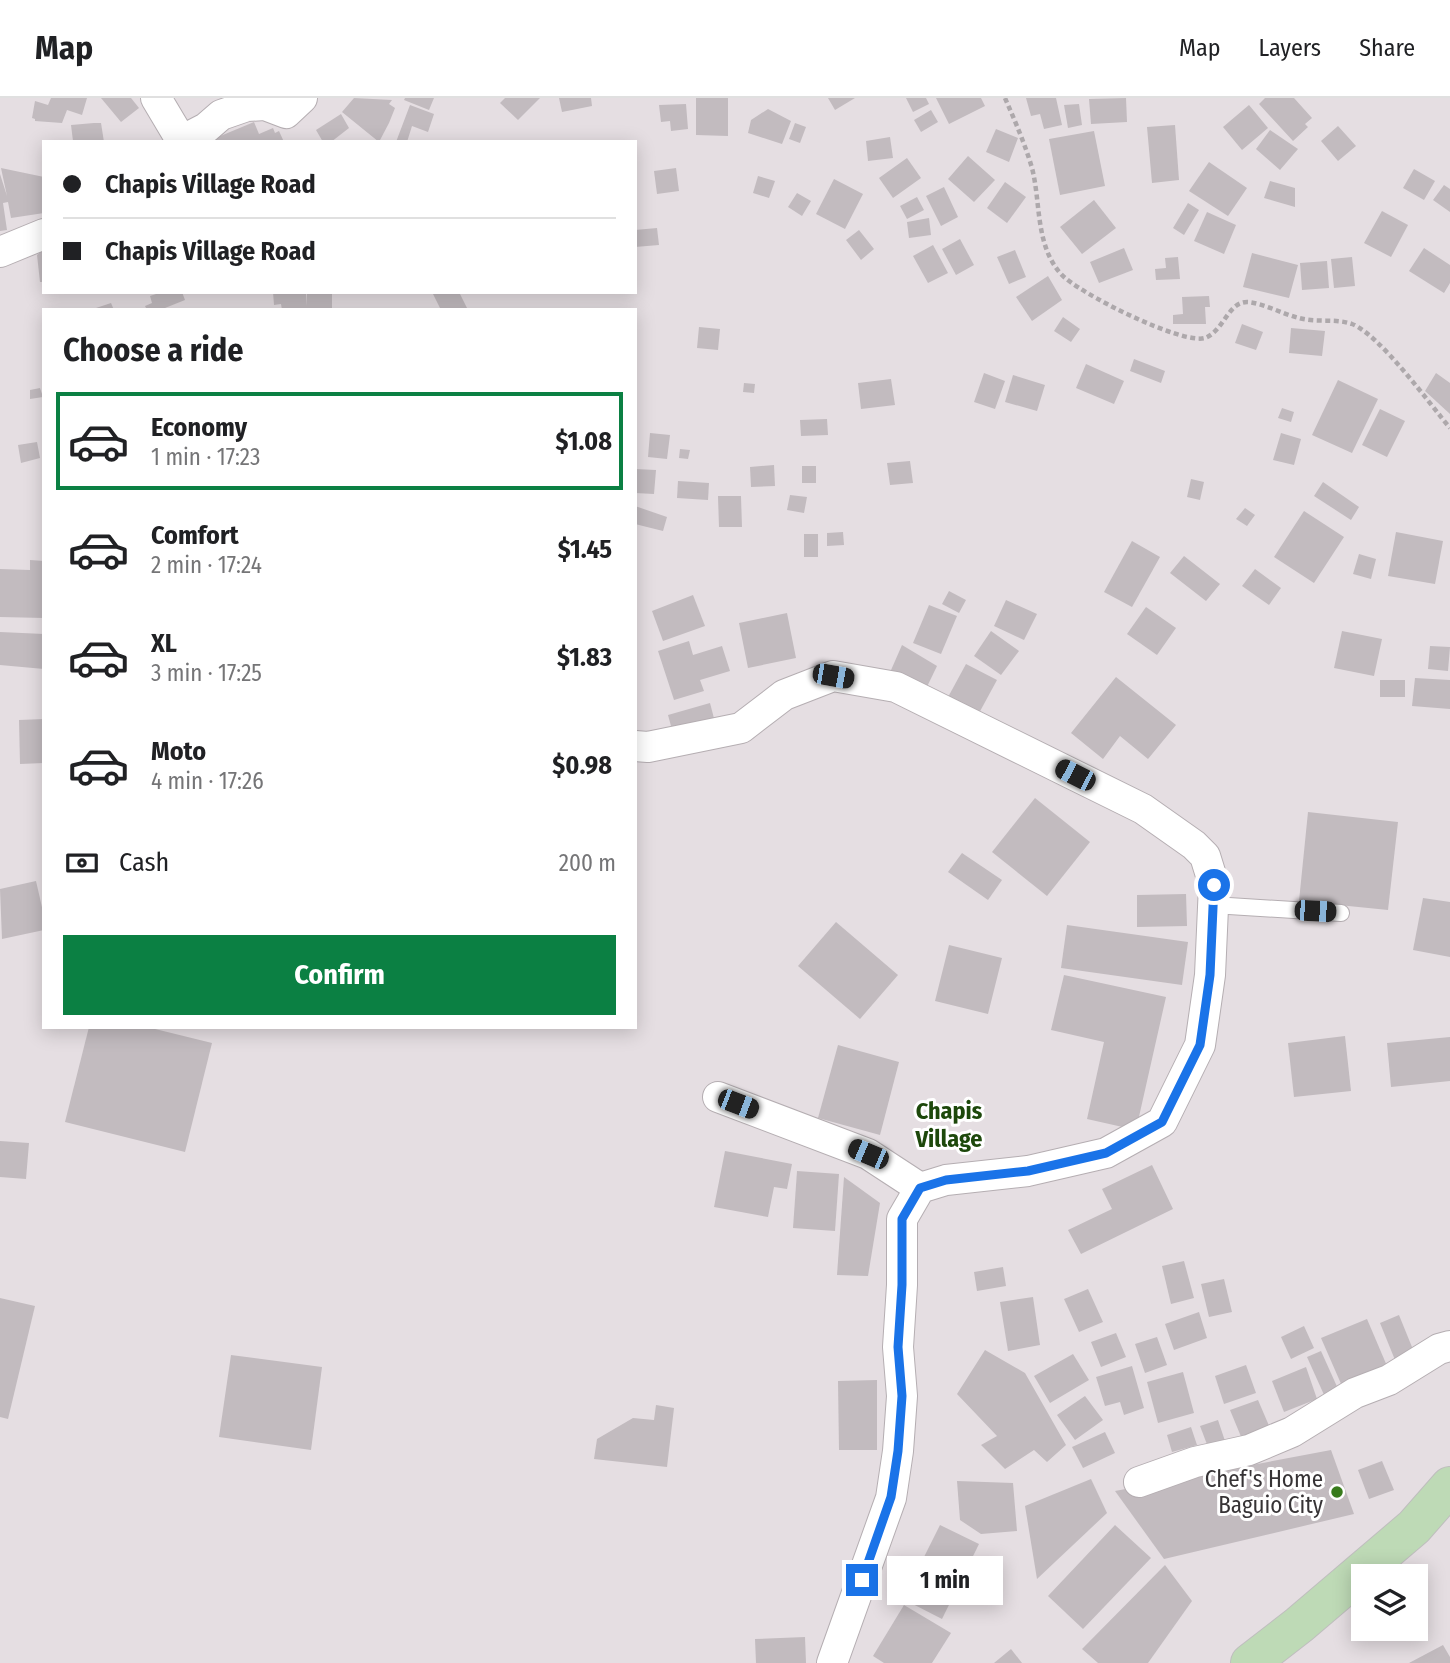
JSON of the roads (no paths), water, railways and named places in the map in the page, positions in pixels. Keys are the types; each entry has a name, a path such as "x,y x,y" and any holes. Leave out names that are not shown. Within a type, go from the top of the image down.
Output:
{"main road":[{"path":"1250,1663 1414,1527 1450,1486"}],"street":[{"path":"156,98 179,140"},
{"path":"182,140 206,128 221,115 245,102 265,104 286,113 302,98"},
{"path":"0,252 42,235"},
{"path":"637,746 648,747 741,728 784,695 833,676 896,687 1143,808 1205,856 1214,885 1210,975 1200,1045 1162,1122 1106,1153 1028,1171 946,1180 920,1188 902,1219 898,1347 902,1396 891,1497 832,1663"},
{"path":"718,1097 868,1154 920,1188"},
{"path":"1139,1482 1195,1462 1260,1446 1292,1432 1355,1393 1389,1380 1439,1349 1450,1346"}],"lane":[{"path":"1213,905 1341,913"}],"place":[{"name":"Chef's Home Baguio City","path":"1337,1492"}],"district":[{"name":"Chapis Village","path":"949,1125"}]}
